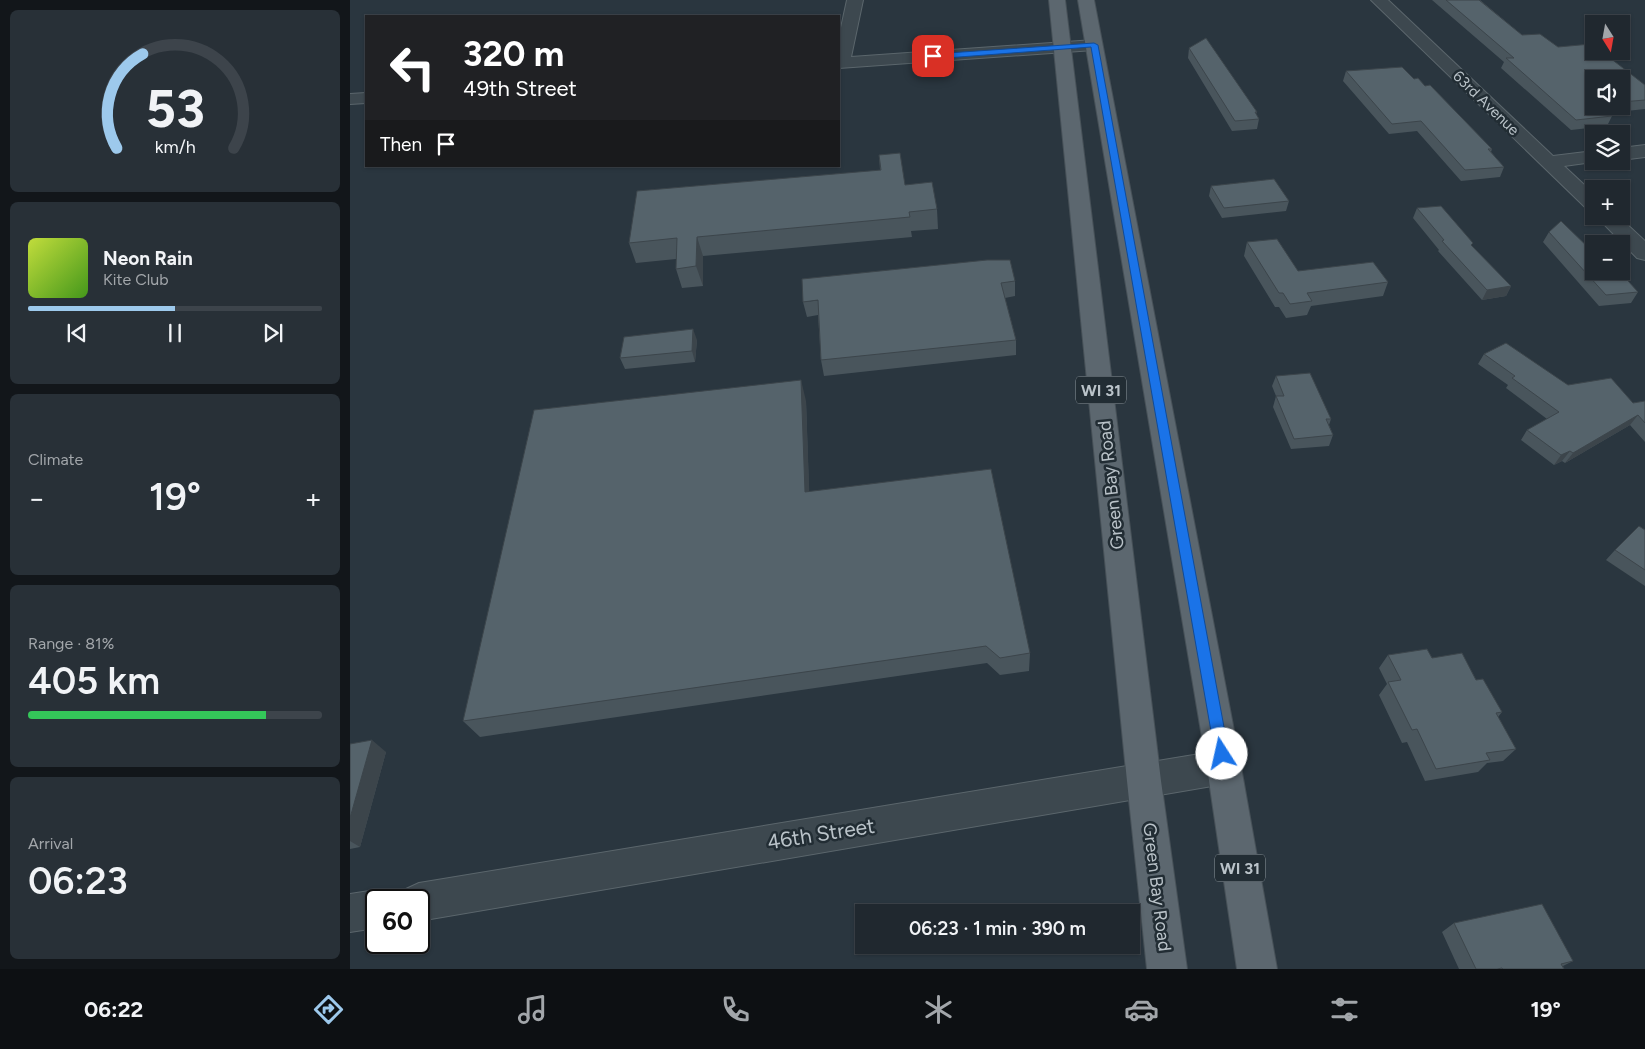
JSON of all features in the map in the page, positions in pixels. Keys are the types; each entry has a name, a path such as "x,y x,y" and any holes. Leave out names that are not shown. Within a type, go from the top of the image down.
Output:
{"main road":[{"name":"Green Bay Road","path":"1057,0 1144,781 1167,969"},
{"name":"WI 31","path":"1086,0 1224,767 1257,969"}],"street":[{"path":"855,0 840,63 1094,45"},
{"name":"63rd Avenue","path":"1379,0 1585,197"},
{"path":"350,99 365,98"},
{"path":"1630,153 1645,151"},
{"path":"1547,162 1585,158"},
{"path":"1615,225 1645,253"},
{"name":"46th Street","path":"430,900 1224,767"},
{"path":"350,913 365,911"}],"building":[{"path":"1446,0 1479,0 1522,35 1540,34 1558,47 1585,45 1585,60 1613,60 1626,70 1585,70 1585,115 1612,116 1576,120 1506,58 1514,58"},
{"path":"1206,38 1257,112 1255,112 1259,119 1235,121 1189,48"},
{"path":"1402,67 1414,79 1418,78 1425,86 1430,85 1492,149 1488,149 1504,167 1465,170 1421,121 1392,124 1346,71"},
{"path":"1630,73 1645,85 1645,100 1630,101"},
{"path":"900,153 905,185 932,182 937,209 909,212 910,217 697,237 696,266 676,269 677,238 629,243 637,191 881,170 879,155"},
{"path":"1274,179 1289,201 1224,208 1211,186"},
{"path":"1441,206 1473,243 1471,245 1511,286 1487,290 1442,241 1444,240 1417,208"},
{"path":"1561,221 1585,244 1585,272 1549,232"},
{"path":"1277,239 1298,271 1373,262 1388,282 1307,293 1312,301 1290,304 1283,293 1279,293 1247,242"},
{"path":"987,260 1010,260 1015,281 1001,283 1016,340 821,360 818,300 803,302 802,279"},
{"path":"1592,280 1627,280 1638,292 1606,295"},
{"path":"693,329 692,351 620,358 624,337"},
{"path":"1506,343 1568,385 1611,378 1633,403 1645,401 1645,423 1638,415 1573,453 1570,451 1561,455 1527,430 1559,412 1512,378 1515,376 1484,354"},
{"path":"1310,373 1331,419 1326,419 1333,435 1294,439 1276,396 1284,396 1276,376"},
{"path":"801,380 805,492 991,469 1030,653 1000,658 986,646 463,721 534,410"},
{"path":"1639,526 1645,530 1645,570 1615,550"},
{"path":"1427,649 1432,658 1462,653 1476,680 1483,679 1502,712 1496,713 1516,749 1486,753 1490,760 1436,769 1417,729 1412,730 1388,682 1401,680 1388,655"},
{"path":"372,740 350,818 350,744"},
{"path":"1542,904 1573,961 1561,964 1564,969 1476,969 1454,923"}],"route":[{"path":"933,56 1094,45 1222,754"}]}
